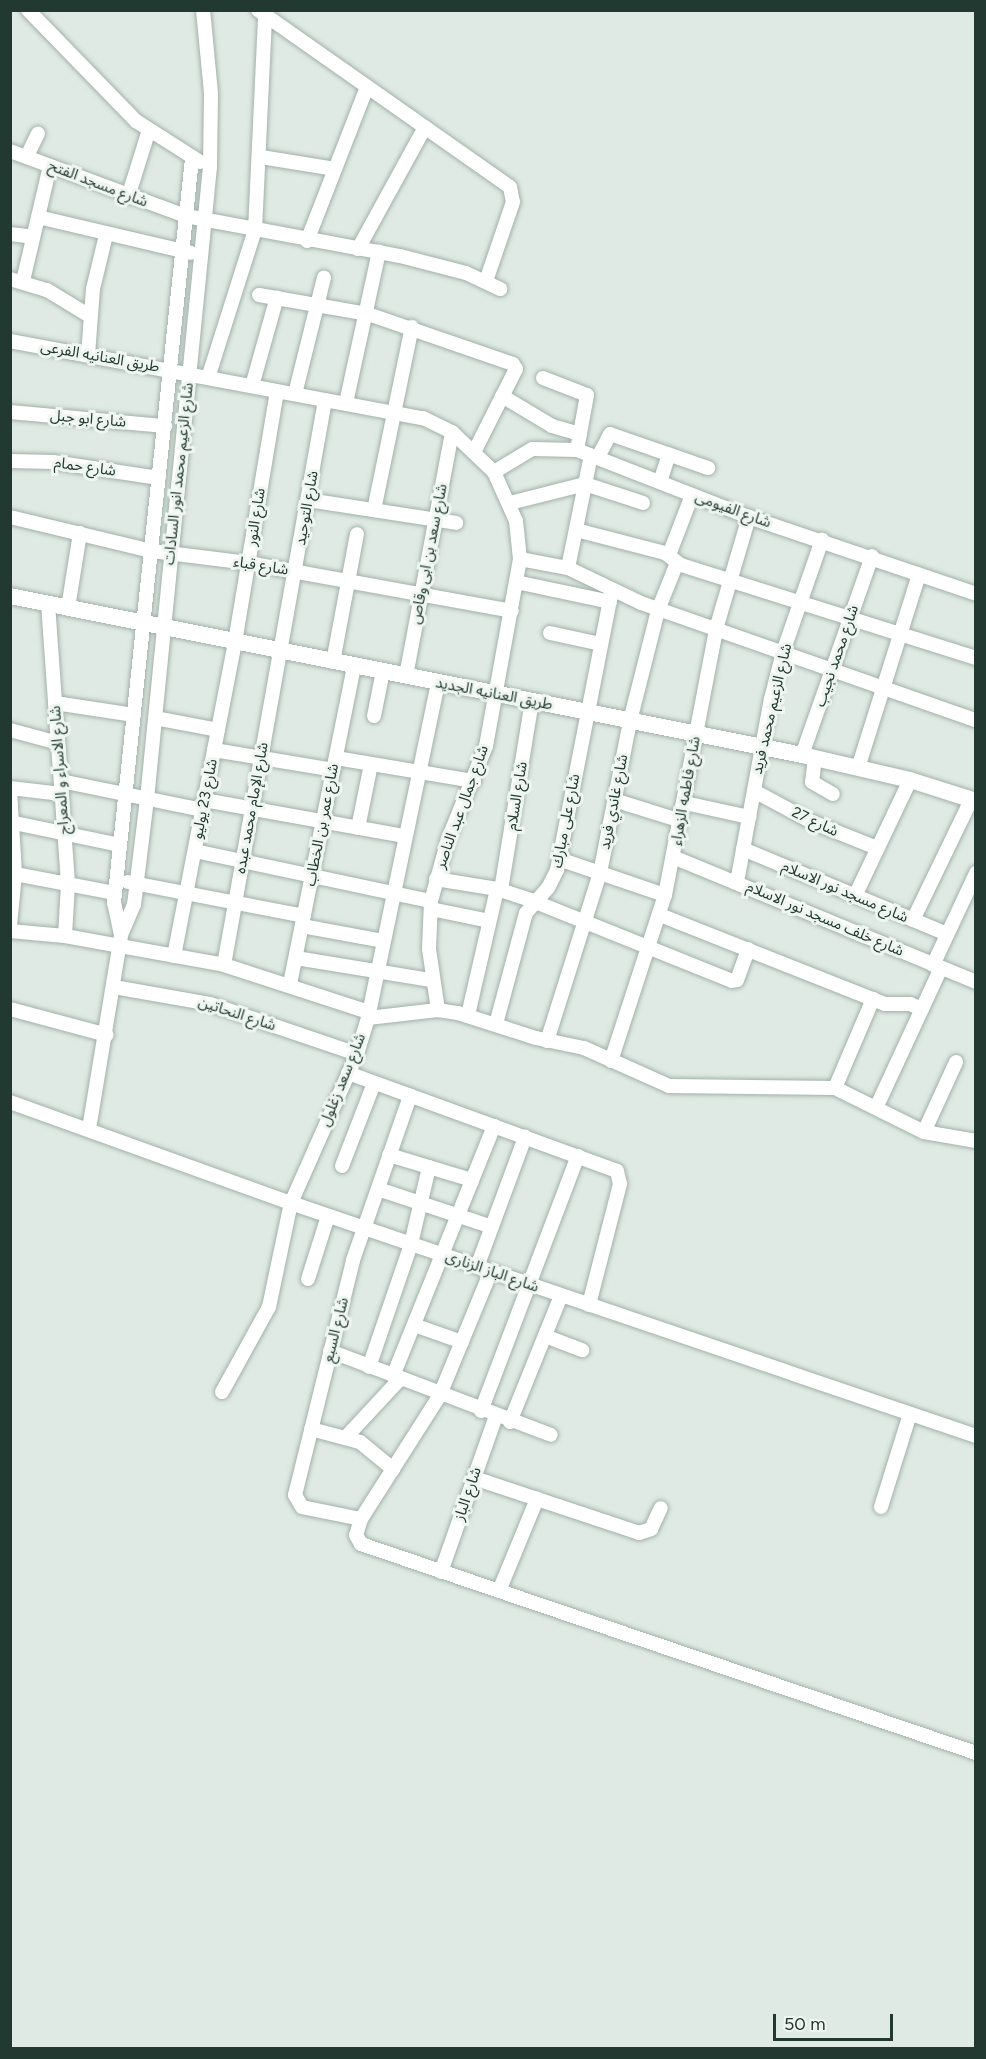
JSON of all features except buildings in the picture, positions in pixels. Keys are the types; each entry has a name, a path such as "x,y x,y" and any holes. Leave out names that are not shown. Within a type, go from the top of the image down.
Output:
{"street":[{"path":"28,10 149,130 192,158 210,166"},
{"name":"شارع الزعيم محمد انور السادات","path":"89,1130 107,1035 121,940 131,915 147,799 210,166 211,93 203,10"},
{"path":"262,13 513,190 513,202 486,281"},
{"path":"208,378 255,230 261,157 262,13"},
{"path":"307,241 367,87"},
{"path":"358,249 425,127"},
{"path":"128,197 149,130"},
{"path":"27,156 38,133"},
{"name":"شارع مسجد الفتح","path":"10,151 128,197 186,216 448,267 501,289"},
{"path":"261,157 335,169"},
{"name":"شارع الزعيم محمد انور السادات","path":"121,940 115,914 116,886 192,158"},
{"path":"50,166 33,237 17,280 69,302 90,316"},
{"path":"38,217 201,256"},
{"path":"10,234 33,237"},
{"path":"88,355 90,316 106,235"},
{"path":"345,403 368,314 379,252"},
{"path":"295,394 324,278"},
{"path":"259,295 368,314 412,327 513,364 516,369 475,450"},
{"path":"252,386 277,297"},
{"path":"374,510 392,410 412,327"},
{"name":"طريق العنانيه الفرعى","path":"10,340 189,374"},
{"name":"شارع جمال عبد الناصر","path":"189,374 325,400 392,410 423,418 452,432 475,450 494,472 510,503 520,559 497,694 474,781 448,839 431,905 431,980 438,1010"},
{"path":"543,378 586,393 577,450"},
{"name":"شارع النور","path":"235,642 277,391"},
{"path":"502,396 552,426 580,434"},
{"name":"شارع التوحيد","path":"280,651 296,572 325,400"},
{"name":"شارع ابو جبل","path":"10,412 165,426"},
{"name":"شارع سعد بن ابى وقاص","path":"406,676 452,432"},
{"path":"568,568 585,484 595,456 610,434 708,468"},
{"name":"شارع الفيومى","path":"494,472 532,449 577,450 748,517 872,556 975,594"},
{"path":"660,482 669,454"},
{"name":"شارع حمام","path":"10,461 53,462 159,478"},
{"path":"510,503 585,484 644,503"},
{"name":"شارع غاندي فريد","path":"547,1041 600,873 630,721 658,610 692,495"},
{"path":"308,500 456,523"},
{"name":"شارع قباء","path":"10,517 152,550 248,563 512,611"},
{"name":"شارع فاطمه الزهراء","path":"611,1061 660,915 685,803 717,629 748,517"},
{"path":"576,530 851,616 975,658"},
{"path":"68,608 80,532"},
{"path":"333,662 357,534"},
{"name":"شارع الزعيم محمد فريد","path":"737,882 762,747 783,652 822,540"},
{"name":"شارع محمد نجيب","path":"808,757 832,669 872,556"},
{"path":"520,559 568,568 611,596"},
{"path":"858,768 919,574"},
{"path":"516,582 611,596 658,610 975,720"},
{"name":"طريق العنانيه الجديد","path":"10,596 762,747 910,780 973,801"},
{"name":"شارع على مبارك","path":"496,1024 524,920 533,901 548,888 559,860 611,596"},
{"name":"شارع الاسراء و المعراج","path":"48,604 68,884 65,936"},
{"path":"550,633 601,644"},
{"name":"شارع 23 يوليو","path":"174,956 235,642"},
{"name":"شارع الإمام محمد عبده","path":"224,965 280,651"},
{"name":"شارع عمر بن الخطاب","path":"290,984 354,666"},
{"path":"374,716 383,671"},
{"name":"شارع سعد زغلول","path":"222,1392 269,1307 291,1203 357,1054 369,1015 438,682"},
{"name":"شارع السلام","path":"468,1015 489,921 499,890 532,701"},
{"path":"55,703 134,715"},
{"path":"155,718 218,730"},
{"path":"10,730 58,743"},
{"path":"214,750 261,758 334,764 371,764 474,781"},
{"path":"808,757 812,782 833,794"},
{"path":"358,828 371,764"},
{"path":"855,896 910,780"},
{"path":"10,926 13,874 10,789 61,788 203,805 252,808 405,836"},
{"name":"شارع 27","path":"754,791 812,822 877,848"},
{"path":"614,800 681,821"},
{"path":"913,920 973,801"},
{"path":"685,803 749,817"},
{"path":"11,822 120,845"},
{"name":"شارع مسجد نور الاسلام","path":"743,849 947,934"},
{"path":"195,851 393,892 489,921"},
{"name":"شارع خلف مسجد نور الاسلام","path":"673,857 975,982"},
{"path":"559,860 665,895"},
{"path":"876,1108 922,1008 947,934 975,873"},
{"path":"13,874 68,884 116,886 136,883 235,903 383,941"},
{"path":"436,879 499,890 533,901 734,981 748,949"},
{"path":"660,915 873,999 922,1008"},
{"path":"10,931 121,940 174,956 224,965 290,984 369,1015 438,1010 468,1015 547,1041 584,1048 669,1086 835,1088 924,1132 975,1141"},
{"path":"296,958 377,974 431,980"},
{"name":"شارع النحاتين","path":"114,987 210,1004 357,1054"},
{"path":"835,1088 873,999"},
{"path":"10,1009 107,1035"},
{"path":"924,1132 956,1062"},
{"path":"348,1073 611,1167 620,1177 589,1305"},
{"path":"342,1166 374,1083"},
{"name":"شارع السبع","path":"361,1520 297,1505 295,1495 330,1352 364,1228 410,1096"},
{"name":"شارع الباز الزنارى","path":"10,1102 328,1216 975,1436"},
{"path":"347,1436 396,1378 414,1325 494,1126"},
{"path":"525,1137 492,1227 484,1269 462,1342 440,1395 361,1520 356,1535 361,1544 975,1753"},
{"path":"390,1155 472,1180"},
{"path":"481,1411 578,1156"},
{"path":"369,1367 411,1244 429,1167"},
{"path":"378,1189 492,1227"},
{"path":"308,1279 328,1216"},
{"path":"510,1422 561,1296"},
{"path":"414,1325 462,1342"},
{"path":"545,1336 582,1350"},
{"path":"330,1352 510,1422 551,1435"},
{"path":"881,1508 910,1414"},
{"name":"شارع الباز","path":"441,1572 496,1416"},
{"path":"311,1429 347,1436 372,1449 393,1469"},
{"path":"474,1478 639,1533 651,1528 661,1508"},
{"path":"499,1591 537,1499"}]}
